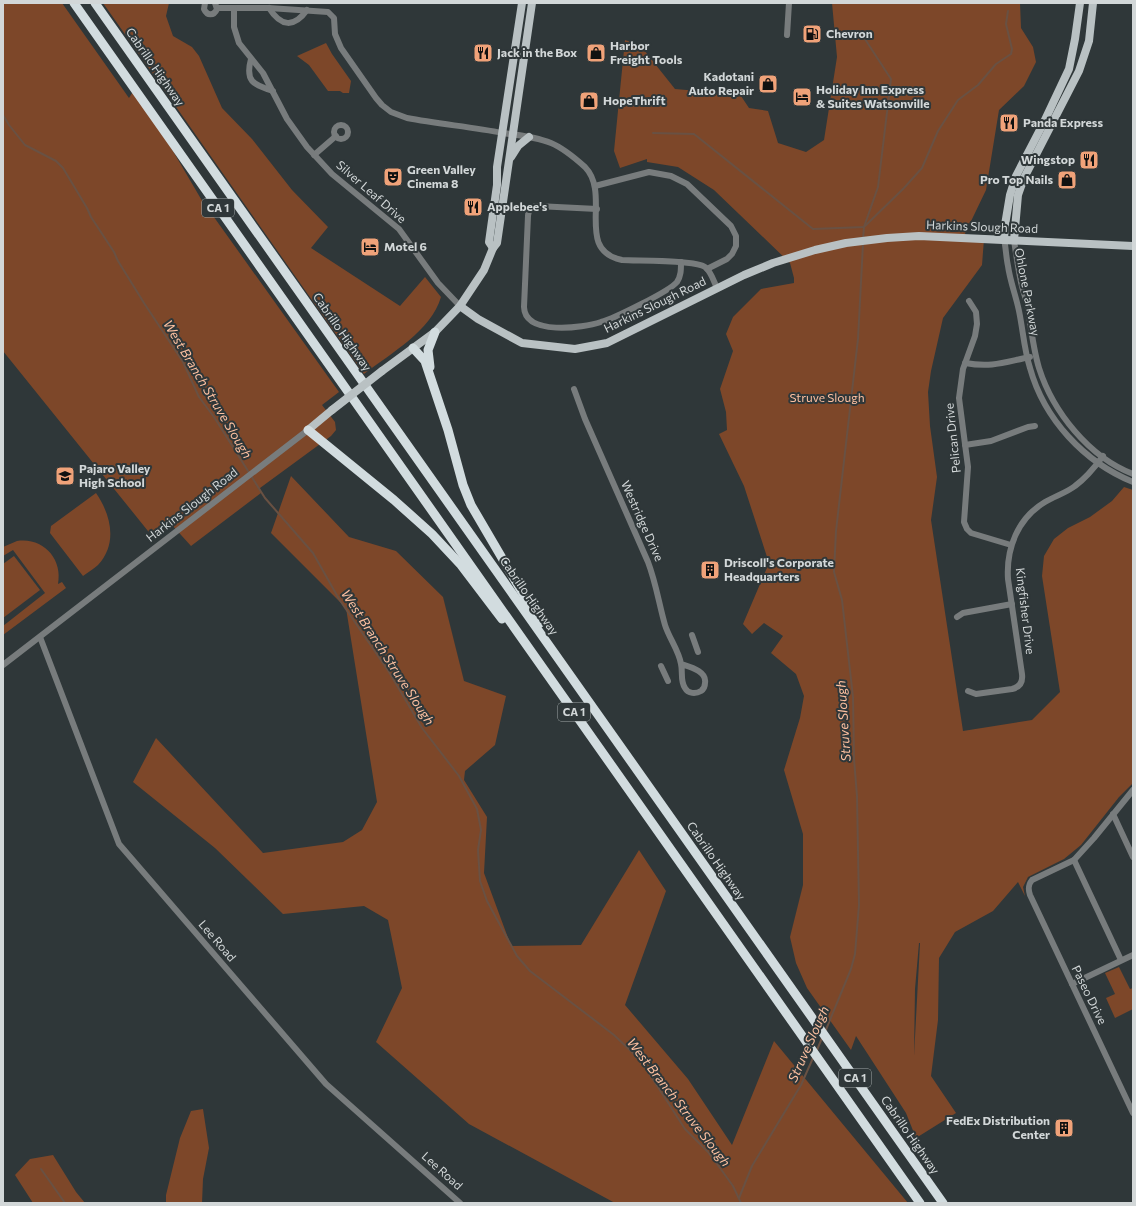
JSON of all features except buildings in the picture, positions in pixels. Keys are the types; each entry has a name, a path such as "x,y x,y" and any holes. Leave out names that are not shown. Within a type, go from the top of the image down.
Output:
{"highway":[{"name":"CA 1","path":"74,3 920,1203"},
{"name":"Cabrillo Highway","path":"95,3 943,1203"},
{"path":"435,332 428,350 429,362 463,485 471,505 561,663"},
{"path":"413,348 425,361 448,430"},
{"path":"308,430 394,500 432,534 461,565 507,625 532,653"}],"main road":[{"path":"492,248 489,242 497,184 497,167 522,3"},
{"path":"460,306 484,270 492,248 497,243 532,3"},
{"name":"Ohlone Parkway","path":"1004,239 1010,195 1016,176 1069,69 1080,3"},
{"name":"Ohlone Parkway","path":"1014,240 1018,195 1024,178 1079,71 1088,41 1093,3"},
{"path":"508,161 518,146 529,137"},
{"name":"Harkins Slough Road","path":"308,430 382,371 435,332 460,306 478,319 522,343 575,350 607,343 717,288 773,263 815,250 846,243 918,236 1133,246"}],"street":[{"path":"205,3 204,10 208,14 214,13 216,6 326,11 334,13 335,34 341,48 379,102 391,112 407,118 494,130 549,142 569,154 588,171 595,186 597,196 595,230 597,239 601,247 610,255 622,260 697,263 707,269 717,288"},
{"path":"787,35 789,3"},
{"name":"Silver Leaf Drive","path":"234,8 234,27 242,48 263,73 291,124 314,156 332,174 399,229 438,283 460,306"},
{"path":"269,8 276,18 288,23 299,20 307,10"},
{"path":"251,59 248,73 252,82 257,86 273,91"},
{"path":"314,156 336,136"},
{"path":"595,186 649,172 671,176 687,184 734,229 736,236 736,246 732,254 722,262 707,269"},
{"path":"596,209 537,206 532,207 529,210 524,307 525,316 532,321 544,326 571,328 587,326 609,320 671,288 680,277 681,262"},
{"name":"Ohlone Parkway","path":"1004,239 1008,266 1018,307 1027,357 1035,382 1051,414 1070,439 1097,463 1133,482"},
{"name":"Ohlone Parkway","path":"1014,240 1036,356 1045,385 1062,415 1084,440 1102,456 1133,474"},
{"name":"Pelican Drive","path":"970,301 976,312 976,324 974,336 965,362 959,398 968,477 964,525 971,533 1011,545"},
{"path":"965,362 991,366 1036,356"},
{"name":"Westridge Drive","path":"574,389 585,419 655,581 665,625 681,664 682,682 684,688 693,693 703,690 706,679 704,675 700,671 681,664"},
{"path":"965,445 991,441 1028,427 1035,426"},
{"name":"Harkins Slough Road","path":"3,666 308,430"},
{"name":"Kingfisher Drive","path":"968,691 976,694 1012,689 1016,688 1021,683 1022,674 1008,571 1008,558 1011,545 1018,530 1031,513 1045,502 1074,487 1083,479 1102,456"},
{"path":"958,618 963,613 1012,604"},
{"path":"692,635 698,652"},
{"name":"Lee Road","path":"40,637 119,844 326,1084 460,1203"},
{"path":"661,666 668,681"},
{"path":"1121,960 1074,860 1133,790"},
{"path":"1113,814 1133,858"},
{"name":"Paseo Drive","path":"1074,860 1030,882 1028,886 1030,895 1133,1113"},
{"path":"1072,984 1133,955"}],"green space":[{"path":"3,3 62,3 129,98 134,90 156,122 201,199 339,392 322,405 335,422 336,430 331,436 260,488 261,493 191,546 172,525 163,532 152,536 3,351"},
{"path":"103,3 169,3 166,16 173,36 192,47 199,56 222,108 252,139 292,190 328,227 311,248 400,306 425,277 441,297 429,320 419,331 398,349 364,374"},
{"name":"Struve Slough","path":"832,3 1020,3 1021,28 1033,47 1036,62 1024,86 999,110 986,190 962,240 984,239 982,265 943,318 931,371 928,392 930,426 937,477 931,520 963,731 1032,720 1060,692 1042,576 1044,556 1054,539 1068,528 1090,517 1112,501 1124,487 1133,490 1133,783 1119,797 1081,845 1064,859 1028,877 1023,887 1025,896 1018,882 993,911 955,932 939,958 938,1020 931,1076 956,1113 916,1138 906,1113 856,1036 851,1050 807,988 796,963 790,937 803,885 803,834 784,770 800,718 804,696 796,674 771,653 783,636 764,623 752,634 743,624 769,563 744,486 719,434 727,430 726,412 720,389 733,351 726,334 733,317 761,289 794,283 790,263 714,190 678,167 647,162 647,159 620,168 614,151 625,40 640,45 675,89 698,91 737,90 749,108 768,111 778,143 806,152 824,140 837,57","holes":["920,943 914,1056 915,989"]},
{"path":"326,43 351,81 349,93 328,91 309,65 297,56"},
{"name":"West Branch Struve Slough","path":"291,476 349,537 396,551 443,597 464,681 506,696 495,745 465,771 464,780 487,817 484,873 511,946 581,945 639,850 666,891 625,1005 688,1079 732,1145 774,1041 908,1203 615,1203 469,1124 376,1042 402,988 388,920 364,906 283,914 215,848 133,782 156,738 263,853 343,842 362,830 377,802 346,608 271,533"},
{"path":"96,493 105,510 110,529 110,538 108,548 98,565 83,576 50,533 51,526"},
{"path":"17,541 26,541 43,546 54,558 59,575 58,584 62,582 66,588 3,635 3,626 45,593 13,550 3,556 3,547"},
{"path":"14,556 40,590 3,618 3,564"},
{"path":"1119,967 1130,989 1133,988 1133,1009 1115,1018 1106,998 1115,994 1105,973"},
{"path":"203,1109 209,1148 203,1179 202,1203 166,1203 166,1195 180,1138 191,1111"},
{"path":"53,1155 76,1192 85,1203 33,1203 15,1175 30,1159"}],"waterway":[{"name":"Struve Slough","path":"863,239 864,227 922,168 938,131 958,100 978,85 996,64 1011,54 1012,49 1006,24 1008,11"},
{"path":"653,133 694,134 813,229 864,227 878,187 891,79 861,33"},
{"name":"West Branch Struve Slough","path":"3,115 25,145 56,161 63,168 118,261 183,362 199,397 214,417 265,498 313,553 339,599 389,672 422,728 459,776 477,809 481,830 478,850 480,881 487,901 517,956 530,971 614,1035 634,1054 645,1067 685,1129 708,1152 733,1186 741,1203"},
{"name":"Struve Slough","path":"825,1032 851,969 855,954 859,905 853,697 842,600 834,572 836,531 858,339 863,244"},
{"name":"Struve Slough","path":"817,1050 822,1038"},
{"name":"Struve Slough","path":"739,1198 752,1166 801,1085 813,1058"},
{"path":"41,1169 65,1203"}],"place":[{"name":"Chevron","path":"812,34"},
{"name":"Jack in the Box","path":"483,53"},
{"name":"Harbor Freight Tools","path":"596,53"},
{"name":"Kadotani Auto Repair","path":"768,84"},
{"name":"Holiday Inn Express & Suites Watsonville","path":"802,97"},
{"name":"HopeThrift","path":"589,101"},
{"name":"Panda Express","path":"1009,123"},
{"name":"Wingstop","path":"1089,160"},
{"name":"Green Valley Cinema 8","path":"393,177"},
{"name":"Pro Top Nails","path":"1067,180"},
{"name":"Applebee's","path":"473,207"},
{"name":"Motel 6","path":"370,247"},
{"name":"Pajaro Valley High School","path":"65,476"},
{"name":"Driscoll's Corporate Headquarters","path":"710,570"},
{"name":"FedEx Distribution Center","path":"1064,1128"}]}
